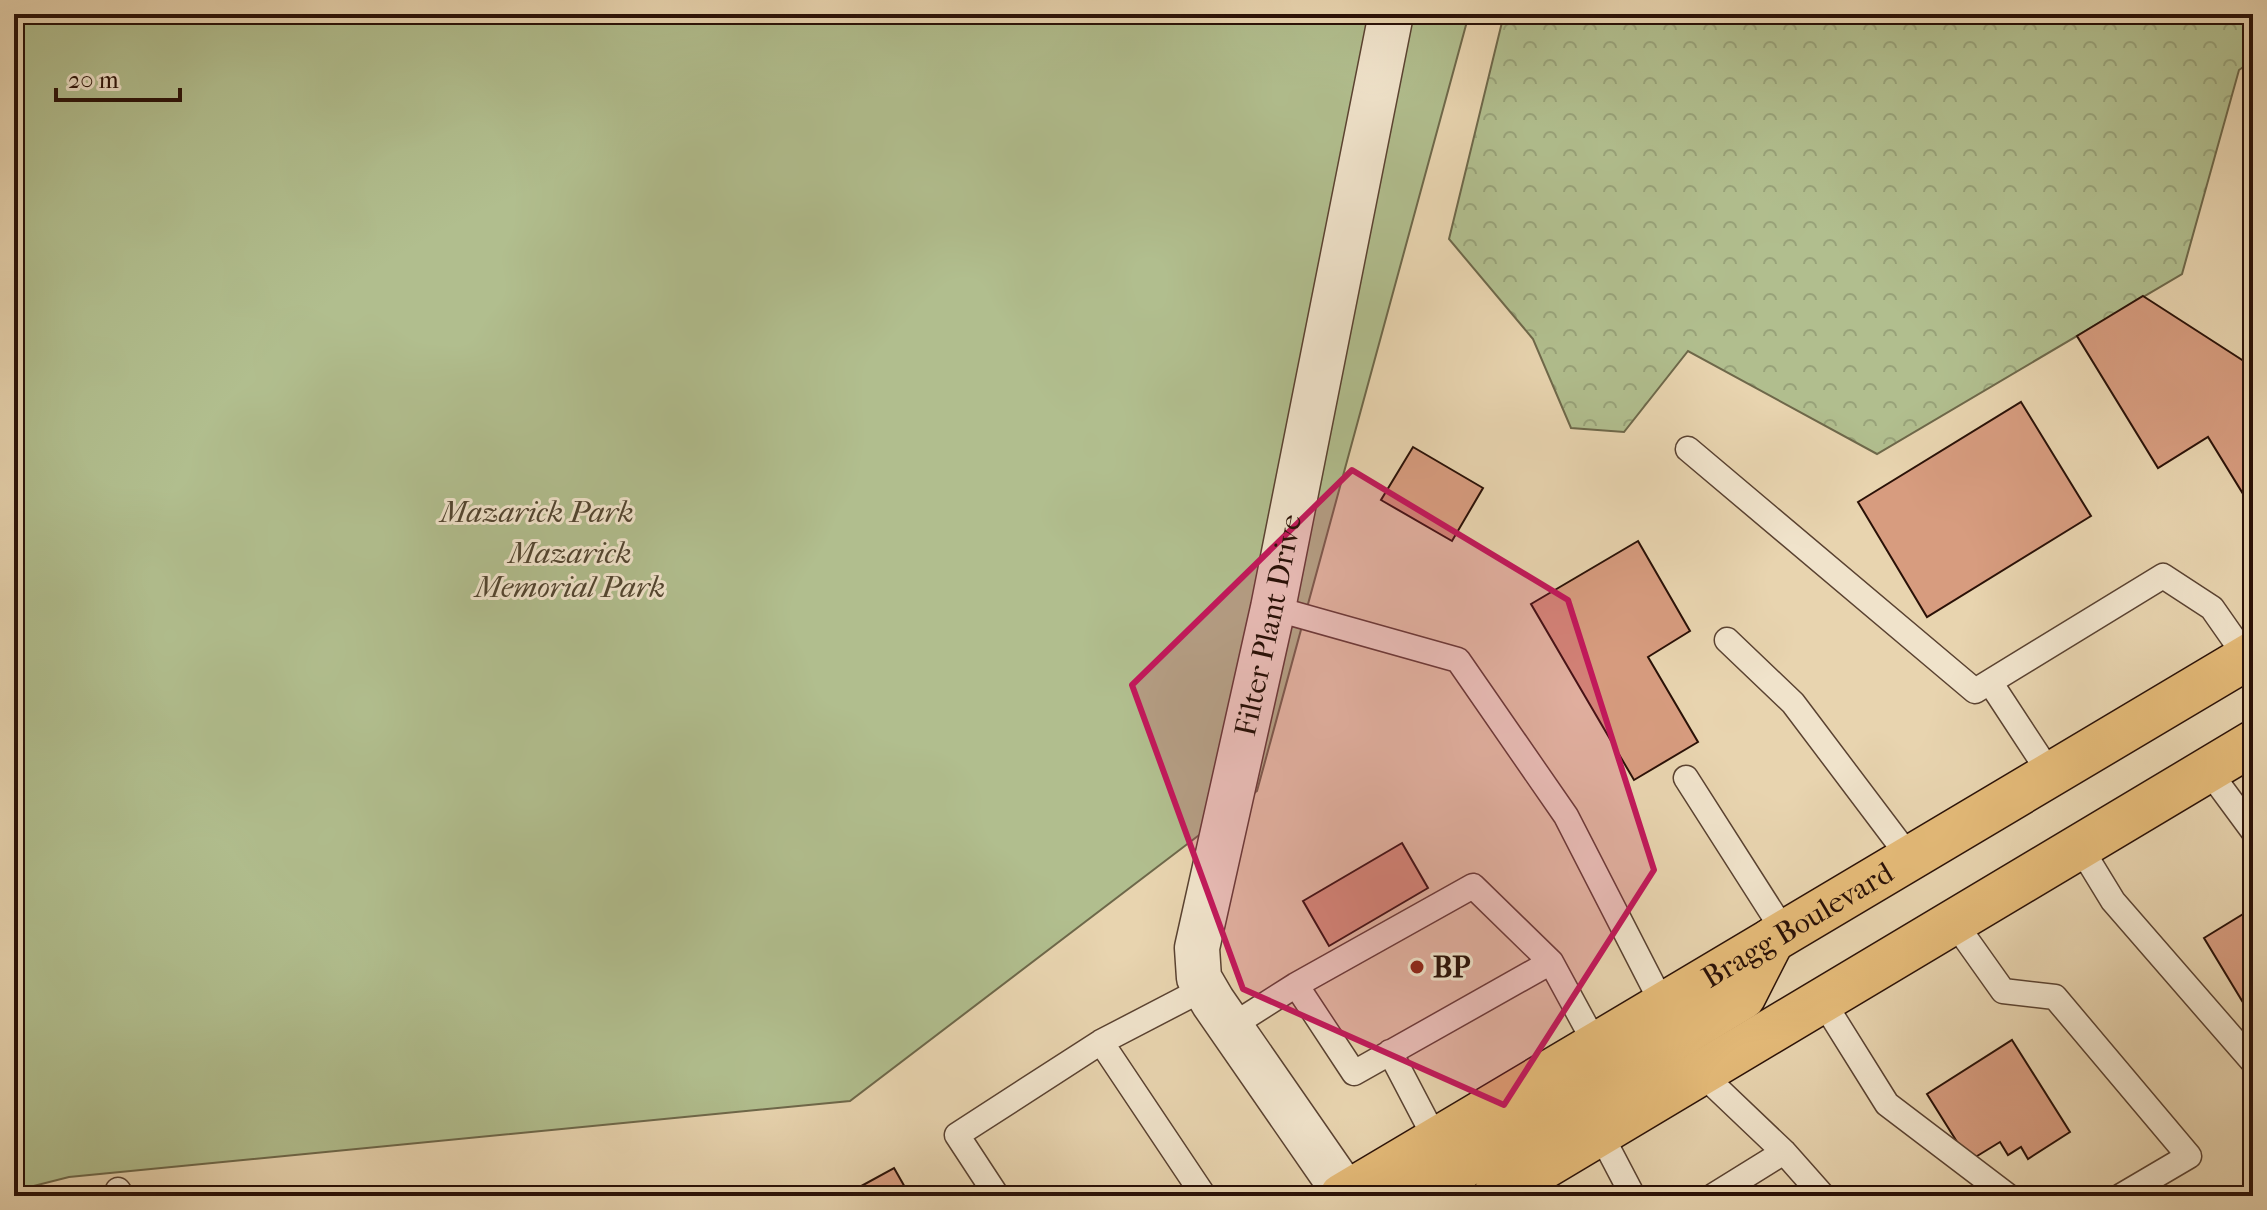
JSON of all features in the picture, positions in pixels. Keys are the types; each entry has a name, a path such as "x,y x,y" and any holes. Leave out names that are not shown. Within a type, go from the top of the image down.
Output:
{"main road":[{"name":"Bragg Boulevard","path":"1344,1195 2250,656"},
{"path":"1495,1196 2253,743"},
{"path":"1414,1196 1743,997 1779,937"}],"street":[{"name":"Filter Plant Drive","path":"1344,1195 1199,978 1197,948 1273,608 1391,14"}],"lane":[{"path":"1688,449 1975,691 2163,576 2212,608 2250,656"},
{"path":"1273,608 1458,660 1566,816 1663,1005"},
{"path":"1727,640 1793,703 1910,858"},
{"path":"1990,682 2051,775"},
{"path":"2208,770 2253,831"},
{"path":"1686,778 1779,937"},
{"path":"2080,847 2113,901 2253,1062"},
{"path":"1230,1027 1296,985 1473,886 1551,962 1596,1045"},
{"path":"1954,922 2003,991 2055,997 2189,1156 2121,1196"},
{"path":"1296,985 1354,1073 1551,962"},
{"path":"997,1196 957,1135 1101,1042 1205,988"},
{"path":"1822,1000 1887,1104 2008,1196"},
{"path":"1101,1042 1204,1196"},
{"path":"1390,1052 1436,1140"},
{"path":"1701,1073 1784,1152 1823,1196"},
{"path":"1600,1133 1633,1196"},
{"path":"1713,1196 1784,1152"}],"highlighted area":[{"path":"1352,470 1568,600 1654,870 1504,1105 1243,989 1132,685"}],"green space":[{"name":"Mazarick Park","path":"14,14 1469,14 1257,791 850,1101 69,1177 14,1191"},
{"path":"1504,14 2253,14 2253,60 2239,70 2182,274 1877,454 1688,351 1624,432 1571,428 1533,339 1449,239"}],"building":[{"path":"2253,105 2253,124 2244,111"},
{"path":"2143,296 2253,367 2253,492 2245,497 2208,437 2158,468 2077,336"},
{"path":"2021,402 2091,516 1927,617 1858,502"},
{"path":"1413,447 1483,488 1452,541 1381,500"},
{"path":"1638,541 1690,631 1648,657 1698,742 1634,780 1531,604"},
{"path":"1402,843 1428,888 1329,946 1303,901"},
{"path":"2253,908 2253,1019 2204,938"},
{"path":"2012,1040 2070,1132 2028,1159 2021,1147 2008,1155 2000,1142 1969,1161 1927,1094"},
{"path":"894,1168 910,1196 843,1196"}],"place":[{"name":"BP","path":"1417,967"}],"park label":[{"name":"Mazarick Memorial Park","path":"570,570"}]}
